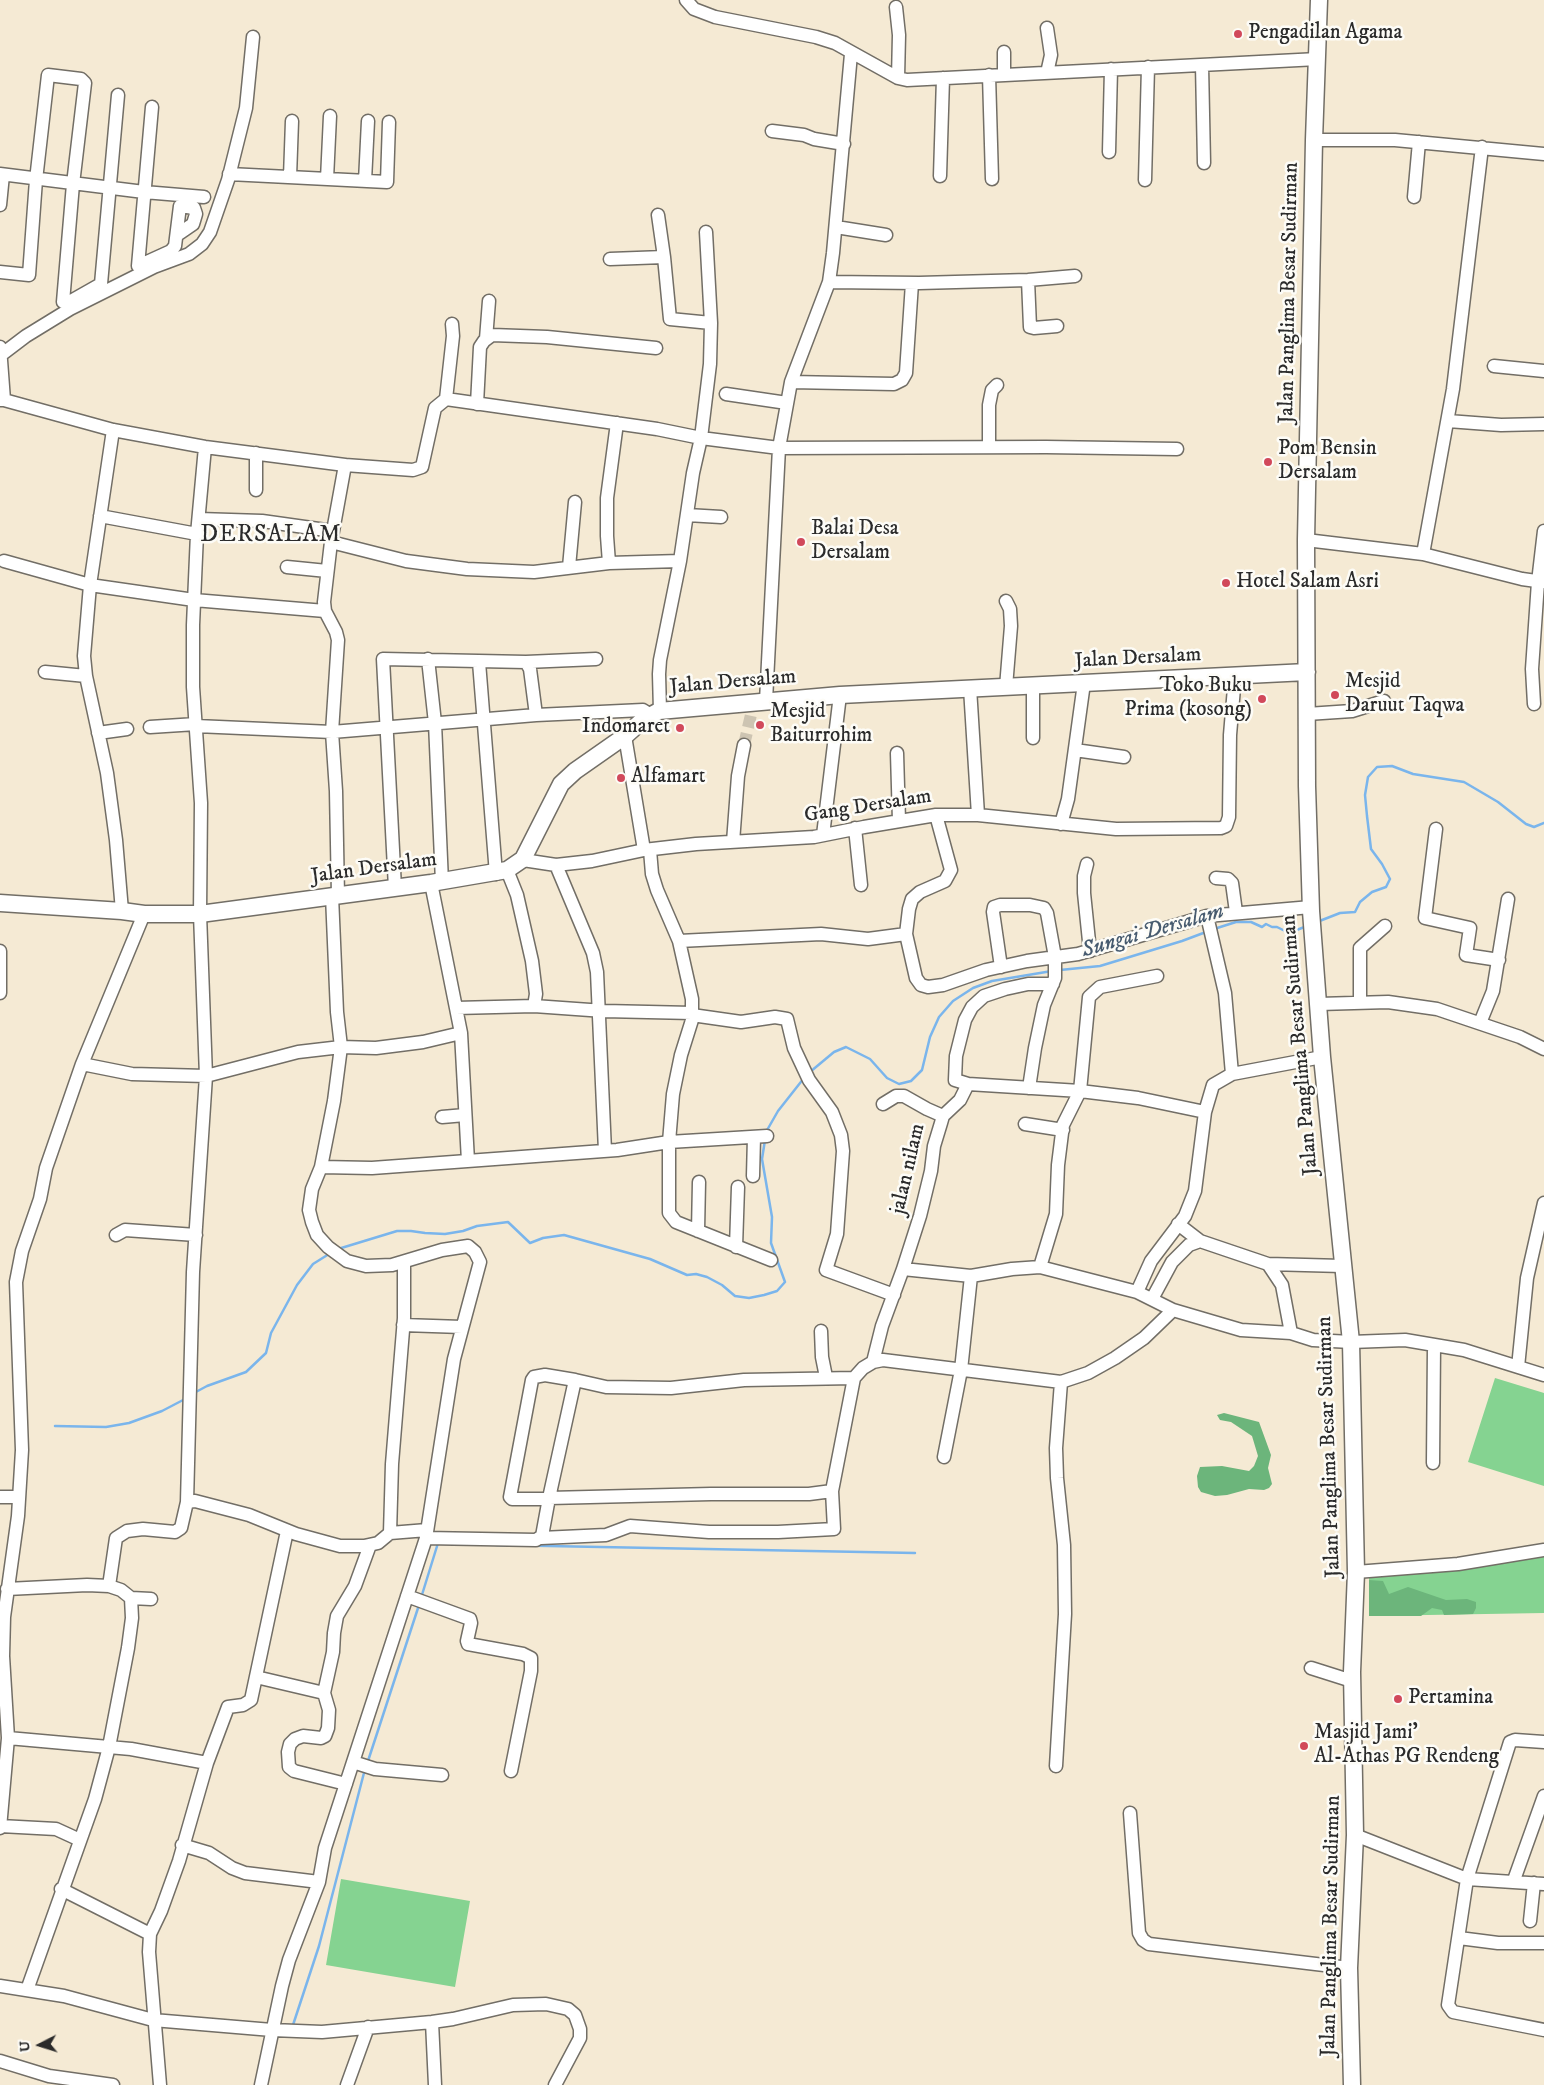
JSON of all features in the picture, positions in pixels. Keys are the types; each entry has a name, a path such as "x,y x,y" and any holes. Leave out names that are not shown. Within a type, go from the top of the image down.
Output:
{"main road":[{"name":"Jalan Panglima Besar Sudirman","path":"1319,0 1314,140 1306,540 1307,786 1311,909 1322,1057 1351,1342 1356,1572 1352,1681 1355,1835 1349,1968 1352,2085"},
{"name":"Jalan Dersalam","path":"0,903 144,914 200,914 436,883 501,872 523,860 561,784 575,771 656,713 840,694 1307,672"}],"street":[{"path":"686,0 694,9 715,17 816,37 834,44 898,78 907,80 1318,59"},
{"path":"896,7 899,35 898,78"},
{"path":"1046,72 1051,54 1047,28"},
{"path":"252,37 246,108 229,174 210,232 202,244 189,254 154,267 70,309 1,351 2,400 113,430 205,447 345,465 413,470 422,467 435,408 446,399 453,336 452,324"},
{"path":"1004,52 1004,75"},
{"path":"757,703 779,448 791,382 829,282 836,227 851,54"},
{"path":"1202,65 1204,163"},
{"path":"1145,180 1148,67"},
{"path":"1110,152 1111,69"},
{"path":"0,272 29,275 36,180 48,74 82,79 85,83 73,184 63,302 71,301 101,284 171,251 175,246 177,235"},
{"path":"989,75 992,178"},
{"path":"940,176 943,78"},
{"path":"101,284 108,188 118,95"},
{"path":"138,266 152,107"},
{"path":"327,179 330,116"},
{"path":"290,177 292,121"},
{"path":"365,181 368,121"},
{"path":"229,174 387,182 389,122"},
{"path":"772,131 804,135 814,139 844,144"},
{"path":"1314,140 1395,140 1544,154"},
{"path":"1414,197 1419,142"},
{"path":"1424,554 1448,420 1482,147"},
{"path":"0,205 2,174 36,180 204,197"},
{"path":"658,215 670,318 711,324"},
{"path":"836,227 886,235"},
{"path":"150,727 196,725 332,732 483,718 643,710 656,713 660,667 680,561 693,473 701,438 710,364 711,324 706,232"},
{"path":"610,259 664,257"},
{"path":"829,282 912,283 1028,280 1075,276"},
{"path":"1028,280 1030,326 1034,328 1057,326"},
{"path":"791,382 894,384 902,380 906,373 912,283"},
{"path":"486,339 489,301"},
{"path":"477,404 480,346 492,335 656,348"},
{"path":"1494,366 1544,371"},
{"path":"989,447 988,405 992,390 997,385"},
{"path":"726,394 787,403"},
{"path":"446,399 779,448 989,447 1177,449"},
{"path":"1448,420 1501,425 1544,424"},
{"path":"609,563 607,498 617,423"},
{"path":"113,430 84,638 86,676 107,773 116,840 122,911"},
{"path":"109,1586 116,1538 127,1531 143,1529 175,1532 181,1528 187,1502 196,1235 206,1076 200,914 200,803 193,687 197,534 205,447"},
{"path":"256,454 256,490"},
{"path":"261,2085 289,1960 318,1882 325,1848 346,1784 361,1764 416,1599 454,1359 480,1262 475,1252 468,1246 442,1250 392,1265 366,1266 348,1261 328,1247 317,1235 309,1210 312,1189 321,1167 334,1101 341,1047 336,992 336,791 332,732 338,640 336,632 324,611 324,589 345,465"},
{"path":"569,567 575,502"},
{"path":"687,515 721,516"},
{"path":"100,516 197,534"},
{"path":"199,519 262,521 332,537 406,561 467,569 534,572 609,563 680,561"},
{"path":"1534,704 1532,669 1544,531"},
{"path":"1306,540 1424,554 1541,582"},
{"path":"4,560 90,585 194,600 324,611"},
{"path":"287,567 327,571"},
{"path":"1006,601 1010,609 1011,626 1006,687"},
{"path":"395,888 383,659 480,662 596,659"},
{"path":"428,659 435,723 436,883 460,1033 468,1161"},
{"path":"480,662 483,718 501,872 517,895 532,961 536,994 534,1006"},
{"path":"526,662 530,669 536,715"},
{"path":"45,672 86,676"},
{"name":"Gang Dersalam","path":"523,860 556,865 592,861 647,850 823,835 936,815 978,815 1116,829 1221,828 1226,826 1229,817 1230,735 1235,676"},
{"path":"1061,824 1068,800 1084,683"},
{"path":"1033,685 1033,738"},
{"path":"970,688 978,815"},
{"path":"823,835 840,694"},
{"path":"1307,714 1352,710 1384,701"},
{"path":"98,733 127,728"},
{"path":"625,736 652,874 679,941 689,981 692,1014 672,1094 669,1142 669,1213 676,1222 770,1260"},
{"path":"733,842 737,784 744,745"},
{"path":"1075,750 1124,757"},
{"path":"897,753 899,821"},
{"path":"936,815 951,870 945,881 920,892 912,899 906,934 916,978 922,985 928,987 943,985 1001,967 1055,971"},
{"path":"855,828 861,885"},
{"path":"1436,829 1425,918 1470,928 1466,955 1499,960"},
{"path":"1087,864 1084,876 1084,893 1090,951"},
{"path":"556,865 593,953 600,1011 605,1151"},
{"path":"1216,878 1228,879 1232,883 1236,912"},
{"path":"1480,1023 1493,991 1508,899"},
{"path":"1001,967 993,912 994,907 998,905 1030,905 1046,910 1055,971 1044,1005 1029,1088"},
{"path":"1205,1112 1138,1098 968,1084 954,1080 956,1056 965,1020 972,1007 984,996 1028,984 1090,951 1208,922 1236,912 1311,909"},
{"path":"80,1840 56,1830 0,1827 8,1738 1,1640 19,1497 22,1450 16,1282 22,1251 40,1200 46,1168 82,1064 144,914"},
{"path":"1208,922 1225,993 1232,1074"},
{"path":"1360,1002 1360,948 1385,926"},
{"path":"679,941 822,934 868,938 906,934"},
{"path":"0,951 0,993"},
{"path":"1040,1267 1056,1214 1063,1130 1080,1092 1089,997 1100,986 1157,976"},
{"path":"1319,1004 1388,1002 1437,1009 1520,1037 1544,1049"},
{"path":"456,1008 534,1006 600,1011 692,1014 741,1022 775,1017 788,1019 794,1048 809,1080 832,1112 841,1135 844,1161 839,1193 837,1234 826,1270 894,1295"},
{"path":"82,1064 132,1074 206,1076 298,1052 341,1047 376,1048 423,1042 460,1033"},
{"path":"1137,1292 1151,1261 1185,1216 1195,1191 1205,1112 1213,1085 1232,1074 1322,1057"},
{"name":"jalan nilam","path":"873,1362 882,1326 920,1216 931,1171 934,1146 943,1116 960,1100 968,1084"},
{"path":"883,1104 896,1096 904,1096 927,1110 943,1116"},
{"path":"442,1117 465,1115"},
{"path":"1025,1124 1063,1130"},
{"path":"321,1167 372,1168 605,1151 669,1142 767,1136"},
{"path":"754,1137 754,1176"},
{"path":"698,1231 699,1182"},
{"path":"736,1247 738,1187"},
{"path":"1518,1367 1527,1278 1544,1203"},
{"path":"1178,1224 1200,1241 1268,1264 1342,1266"},
{"path":"116,1235 125,1230 196,1235"},
{"path":"1152,1299 1172,1262 1189,1245 1200,1241"},
{"path":"390,1533 392,1464 403,1325 404,1262"},
{"path":"1268,1264 1282,1286 1291,1333"},
{"path":"903,1269 971,1276 1012,1269 1040,1267 1137,1292 1173,1310 1241,1330 1291,1333 1313,1340 1351,1342 1405,1340 1464,1350 1544,1375"},
{"path":"944,1458 961,1370 971,1276"},
{"path":"187,1502 195,1500 248,1515 287,1531 340,1546 378,1543 390,1533 536,1540 541,1538 606,1535 630,1526 709,1532 778,1532 834,1529 832,1491 854,1378 863,1368 873,1362 883,1360 1061,1382 1088,1373 1115,1358 1144,1338 1173,1310"},
{"path":"403,1325 462,1328"},
{"path":"821,1331 822,1357 826,1377"},
{"path":"1433,1463 1434,1346"},
{"path":"832,1491 799,1494 711,1494 512,1499 510,1497 534,1377 546,1375 606,1387 671,1388 744,1380 826,1377 854,1378"},
{"path":"541,1538 575,1380"},
{"path":"1056,1766 1065,1614 1064,1544 1056,1448 1061,1382"},
{"path":"0,1497 19,1497"},
{"path":"160,2085 153,2020 149,1952 150,1934 161,1911 179,1862 182,1845 207,1763 228,1707 243,1705 251,1700 287,1531"},
{"path":"346,1784 294,1771 289,1767 288,1752 290,1744 295,1739 303,1736 321,1738 325,1736 328,1728 329,1710 324,1693 333,1652 337,1616 355,1586 370,1544"},
{"path":"1356,1572 1458,1564 1544,1550"},
{"path":"7,1589 87,1585 109,1586 121,1590 130,1598 151,1599"},
{"path":"27,1990 94,1799 109,1747 128,1648 132,1618 130,1598"},
{"path":"416,1599 470,1620 468,1644 523,1654 531,1658 531,1671 511,1771"},
{"path":"1311,1668 1352,1681"},
{"path":"256,1677 324,1693"},
{"path":"8,1738 166,1754 207,1763"},
{"path":"1544,1742 1515,1740 1510,1742 1467,1879 1448,2005 1450,2010 1544,2030"},
{"path":"361,1764 442,1775"},
{"path":"1514,1880 1544,1796"},
{"path":"1130,1813 1139,1933 1148,1944 1349,1968"},
{"path":"1355,1835 1467,1879 1514,1880 1539,1883 1530,1921"},
{"path":"182,1845 209,1853 245,1874 318,1882"},
{"path":"62,1889 150,1934"},
{"path":"1459,1938 1498,1943 1544,1943"},
{"path":"0,1986 98,2005 153,2020 272,2030 322,2032 368,2026 432,2022 454,2019 514,2005 546,2004 568,2009 575,2015 580,2038 555,2085"},
{"path":"432,2022 435,2085"},
{"path":"347,2085 368,2026"},
{"path":"0,2061 49,2076 113,2085"}],"green space":[{"path":"1495,1378 1544,1393 1544,1486 1468,1462"},
{"path":"1224,1413 1259,1422 1271,1455 1268,1468 1272,1484 1269,1488 1264,1490 1249,1489 1215,1496 1201,1492 1198,1487 1197,1476 1200,1467 1222,1466 1249,1471 1254,1466 1258,1456 1252,1436 1231,1422 1220,1420 1217,1415"},
{"path":"1544,1550 1544,1613 1369,1616 1369,1571"},
{"path":"1369,1580 1383,1581 1389,1594 1408,1587 1446,1600 1467,1599 1476,1602 1476,1608 1473,1614 1444,1615 1442,1610 1432,1608 1421,1616 1369,1616"},
{"path":"341,1879 470,1901 455,1987 326,1965"}],"waterway":[{"name":"Sungai Dersalam","path":"1317,922 1340,913 1355,912 1360,902 1372,892 1386,887 1390,879 1371,849 1367,816 1365,795 1368,777 1377,767 1392,766 1413,774 1464,782 1498,802 1526,824 1534,827 1544,823"},
{"name":"Sungai Dersalam","path":"1214,929 1236,922 1251,922 1262,927 1266,924 1277,927 1289,933 1307,926"},
{"name":"Sungai Dersalam","path":"1060,970 1100,966 1206,932"},
{"name":"Sungai Dersalam","path":"810,1072 834,1052 846,1047 870,1059 887,1078 899,1084 911,1081 922,1070 930,1037 939,1017 953,1001 973,988 992,981 1052,971"},
{"name":"Sungai Dersalam","path":"766,1132 778,1111 804,1078"},
{"name":"Sungai Dersalam","path":"338,1249 397,1231 445,1234 477,1226 508,1222 530,1243 543,1238 564,1235 650,1259 687,1275 696,1274 707,1277 722,1285 735,1296 749,1298 764,1295 777,1291 785,1282 771,1243 772,1217 762,1159 765,1140"},
{"name":"Sungai Dersalam","path":"194,1393 207,1386 246,1372 266,1353 271,1333 297,1285 313,1264 329,1254"},
{"name":"Sungai Dersalam","path":"55,1426 106,1427 129,1423 162,1411 185,1399"},
{"path":"421,1598 438,1543"},
{"path":"496,1545 915,1553"},
{"path":"368,1761 419,1605"},
{"path":"293,2025 319,1946 365,1769"}],"tunnel":[{"path":"744,745 753,706"}],"place":[{"name":"Pengadilan Agama","path":"1238,34"},
{"name":"Pom Bensin Dersalam","path":"1268,462"},
{"name":"Balai Desa Dersalam","path":"801,542"},
{"name":"Hotel Salam Asri","path":"1226,583"},
{"name":"Mesjid Daruut Taqwa","path":"1335,695"},
{"name":"Toko Buku Prima (kosong)","path":"1262,699"},
{"name":"Mesjid Baiturrohim","path":"760,725"},
{"name":"Indomaret","path":"680,728"},
{"name":"Alfamart","path":"621,778"},
{"name":"Pertamina","path":"1398,1699"},
{"name":"Masjid Jami' Al-Athas PG Rendeng","path":"1304,1746"}],"district":[{"name":"DERSALAM","path":"271,536"}]}
